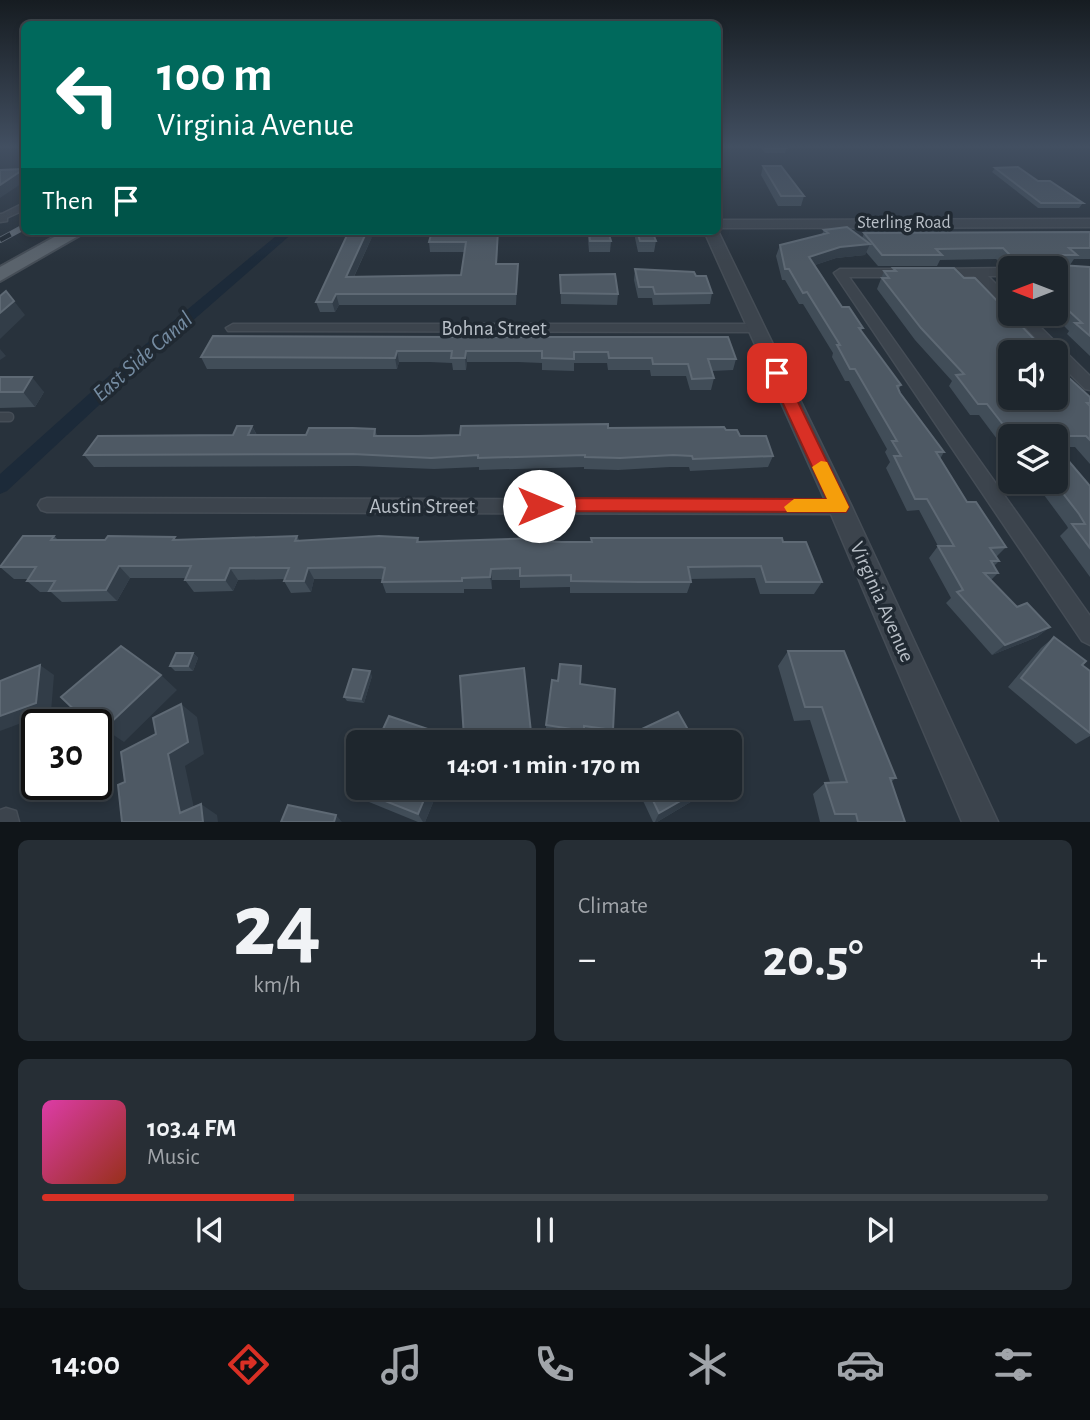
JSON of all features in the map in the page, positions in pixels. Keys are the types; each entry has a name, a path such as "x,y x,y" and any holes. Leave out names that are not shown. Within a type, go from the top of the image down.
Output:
{"main road":[{"path":"0,263 51,235"},
{"path":"0,275 71,235"}],"street":[{"path":"1,218 21,208"},
{"name":"Sterling Road","path":"721,224 1090,223"},
{"name":"Virginia Avenue","path":"713,235 840,507 980,821"},
{"path":"977,272 998,293"},
{"path":"998,272 840,273 1090,634"},
{"path":"1031,326 1090,385"},
{"name":"Bohna Street","path":"233,328 756,328"},
{"name":"Austin Street","path":"47,505 840,507"}],"building":[{"path":"775,185 796,185 804,196 781,196"},
{"path":"1018,185 1057,185 1083,203 1041,203"},
{"path":"847,227 870,244 840,247 809,257 842,307 849,307 863,328 859,328 901,385 897,386 900,393 944,452 936,452 967,502 976,502 1006,547 990,548 999,561 991,561 998,573 984,573 1017,607 1027,603 1050,627 1005,645 957,592 963,590 938,546 954,546 927,499 915,499 894,456 901,456 892,441 897,441 855,369 850,369 837,345 840,345 807,292 803,293 789,269 785,269 780,245 828,233 824,230"},
{"path":"1090,232 1090,248 1069,248 1077,255 1060,256 1010,255 1003,248 936,249 942,255 882,255 864,233"},
{"path":"347,235 365,235 346,277 461,275 466,242 429,242 431,235 498,235 496,264 518,264 516,294 336,294 332,302 316,302"},
{"path":"589,235 609,235 611,241 590,241"},
{"path":"638,235 654,235 656,241 640,241"},
{"path":"1068,266 1090,267 1090,336 1075,323 1082,323 1068,310"},
{"path":"893,268 954,268 964,278 975,278 998,302 998,326 1022,326 1035,340 998,340 998,410 1068,410 1068,377 1090,397 1090,403 1087,403 1090,406 1090,440 1086,436 1068,436 1068,424 1003,424 987,404 978,404 956,375 964,374 921,328 882,278 889,278 884,271 896,271"},
{"path":"635,269 694,272 696,276 706,276 712,293 655,294 653,287 639,287"},
{"path":"615,274 618,294 561,293 560,275"},
{"path":"6,291 14,301 0,313 0,296"},
{"path":"457,323 470,323 468,337 728,337 736,359 708,359 714,378 692,379 688,364 653,364 652,358 609,358 608,352 574,352 574,359 542,358 542,351 466,351 465,358 451,358 452,351 397,351 395,358 201,357 213,336 455,337"},
{"path":"0,377 32,377 23,392 0,392"},
{"path":"608,424 608,428 724,427 726,430 737,430 740,436 766,436 773,456 693,459 692,456 673,455 620,458 585,455 478,458 478,455 431,458 353,454 84,455 98,436 233,435 237,426 252,426 248,435 306,435 309,428 353,428 375,429 374,436 418,436 460,435 461,426"},
{"path":"1068,460 1090,486 1090,548 1072,524 1085,524 1064,494 1068,494"},
{"path":"23,536 54,536 51,540 105,540 108,536 175,537 173,540 297,536 295,541 379,536 418,538 417,542 539,538 539,541 592,542 591,538 782,538 783,542 806,542 822,582 766,582 761,566 688,567 691,582 571,581 571,575 520,576 520,568 491,569 490,577 462,578 462,581 382,582 385,568 381,567 308,568 304,581 284,581 289,568 230,568 225,580 185,580 191,566 119,566 106,590 49,591 55,581 27,581 36,567 0,567"},
{"path":"1054,637 1086,661 1082,665 1090,671 1090,733 1021,678"},
{"path":"121,646 161,675 112,721 112,709 74,709 61,697"},
{"path":"788,651 844,651 896,778 890,778 905,822 858,822 856,814 835,814 825,783 847,782 822,707 805,707"},
{"path":"176,653 193,653 188,666 170,666"},
{"path":"560,664 581,666 580,684 615,689 613,730 584,726 584,730 578,730 546,725 552,680 558,681"},
{"path":"40,665 36,703 0,716 0,681"},
{"path":"524,668 531,730 464,730 460,676"},
{"path":"353,669 370,671 361,699 344,697"},
{"path":"181,704 188,742 168,754 180,813 201,804 203,822 122,822 118,785 125,782 121,752 156,734 153,718"},
{"path":"678,712 688,730 640,730"},
{"path":"389,716 431,730 383,730"},
{"path":"383,800 424,800 418,814"},
{"path":"653,800 682,800 659,813"},
{"path":"288,805 336,815 334,822 281,822"}],"waterway":[{"name":"East Side Canal","path":"0,486 135,362 284,235"}],"railway":[{"path":"0,240 21,229"}],"slow traffic":[{"path":"794,507 840,507 821,467"}],"route":[{"path":"539,506 840,507 777,373"}]}
